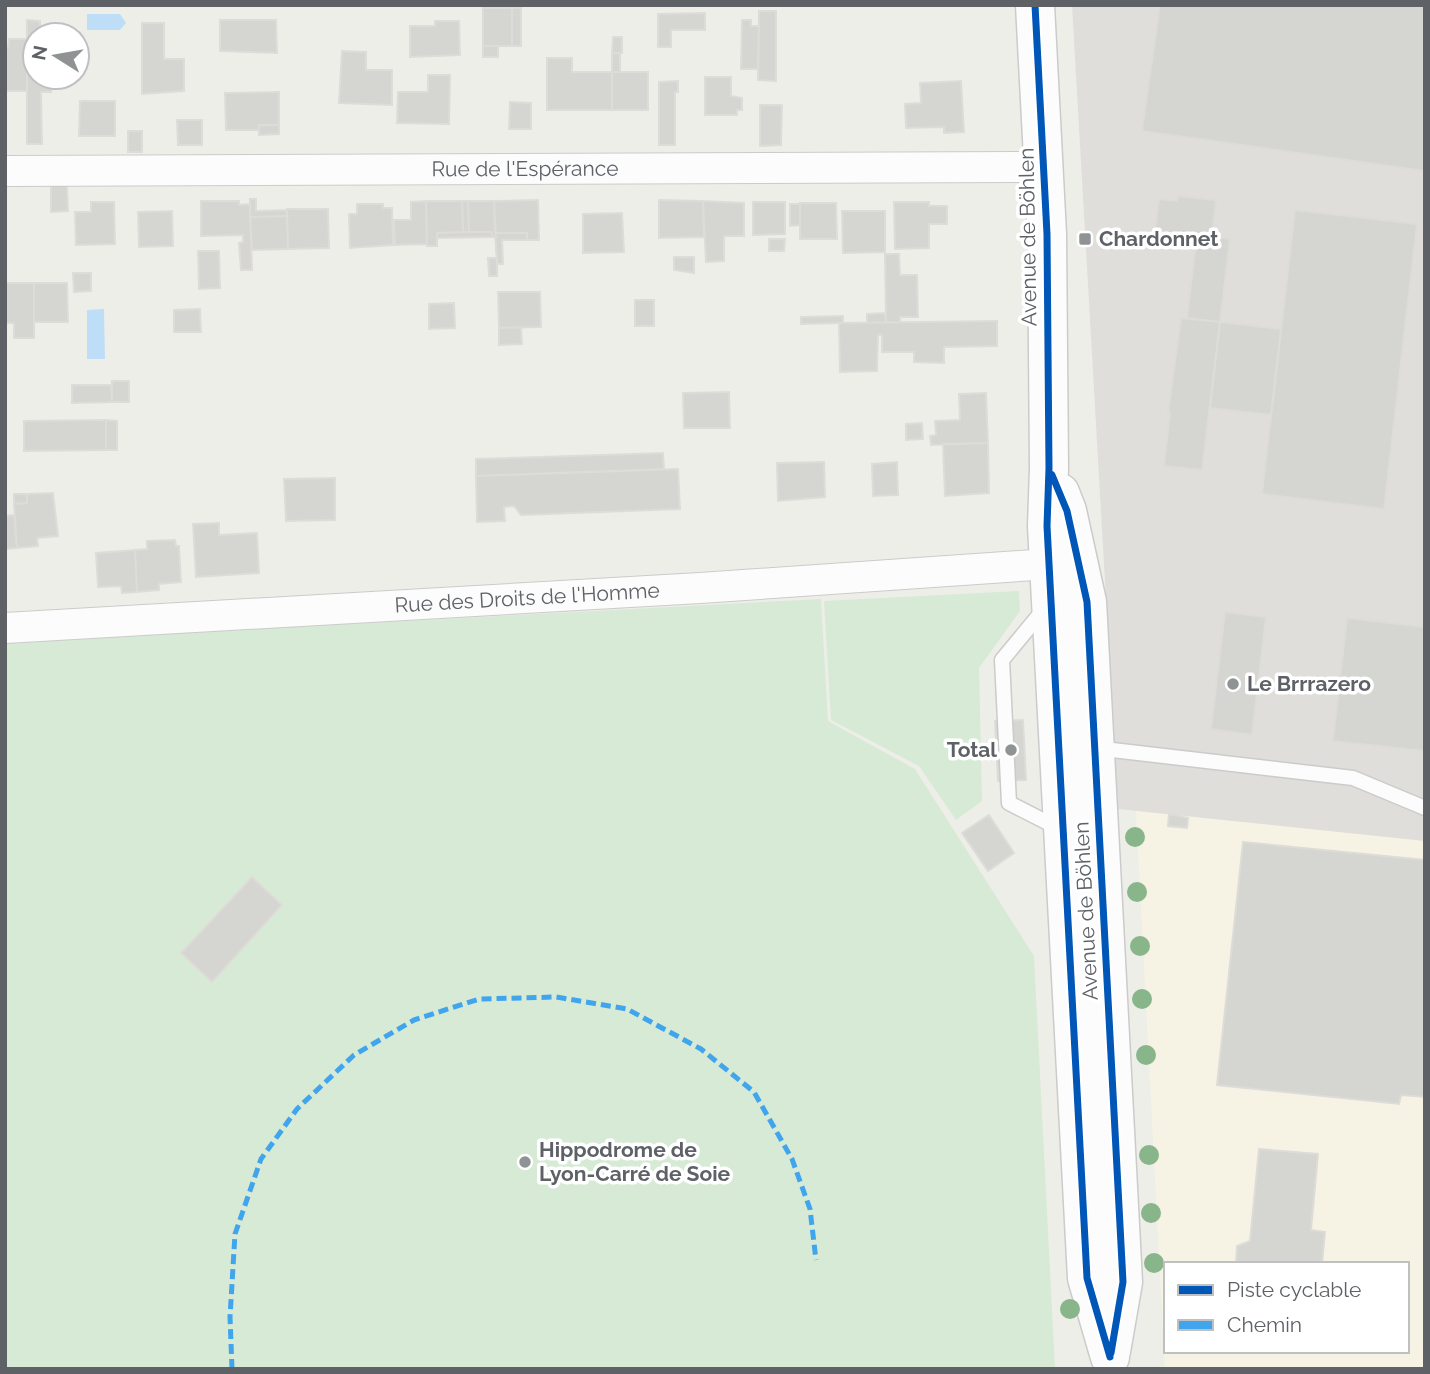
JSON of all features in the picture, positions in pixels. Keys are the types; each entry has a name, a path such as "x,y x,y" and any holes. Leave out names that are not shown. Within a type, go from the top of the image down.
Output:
{"main road":[{"name":"Avenue de Böhlen","path":"1035,5 1044,167 1050,581 1087,1278 1110,1363"},
{"name":"Avenue de Böhlen","path":"1049,468 1068,511 1087,601 1123,1282 1110,1363"},
{"name":"Avenue de Böhlen","path":"1050,581 1069,598 1091,674"}],"street":[{"name":"Rue de l'Espérance","path":"5,171 1044,167"},
{"name":"Rue des Droits de l'Homme","path":"5,628 700,589 1050,581"}],"lane":[{"path":"1050,581 1002,660 1009,803 1063,830"},
{"path":"1094,748 1353,778 1425,808"}],"shaded area":[{"path":"1072,5 1425,5 1425,841 1118,809"},
{"path":"1136,811 1425,841 1425,1369 1165,1369 1164,1353 1409,1353 1409,1262 1164,1262 1164,1350"}],"green space":[{"path":"1019,591 1020,611 979,668 982,801 956,820 919,766 831,720 824,601"},
{"name":"Hippodrome de Lyon-Carré de Soie","path":"821,599 828,721 915,769 1034,956 1055,1369 5,1369 5,642"}],"water":[{"path":"87,14 120,14 126,23 120,30 91,30 91,21 87,21"},
{"path":"104,309 105,359 87,359 87,310"}],"building":[{"path":"1160,5 1425,5 1425,171 1142,131"},
{"path":"483,8 512,8 512,46 483,46"},
{"path":"512,8 521,8 521,46 512,46"},
{"path":"759,11 776,11 776,81 758,80"},
{"path":"705,13 705,30 671,30 671,47 658,47 658,14"},
{"path":"220,20 276,20 277,53 220,51"},
{"path":"742,20 751,20 751,26 759,26 758,69 741,69"},
{"path":"435,21 459,21 460,55 410,57 410,26 435,26"},
{"path":"142,23 164,23 164,59 184,59 184,91 142,94"},
{"path":"613,37 622,37 622,53 612,53"},
{"path":"9,39 21,39 21,91 5,91 5,48 8,48"},
{"path":"483,46 498,46 498,57 483,57"},
{"path":"342,51 366,52 366,70 392,70 392,105 339,103"},
{"path":"612,53 620,53 620,72 612,72"},
{"path":"547,58 572,58 572,72 612,72 612,110 547,110"},
{"path":"612,72 648,72 648,110 612,110"},
{"path":"428,75 450,75 449,124 397,123 398,92 428,92"},
{"path":"705,77 731,77 731,96 742,98 742,110 737,110 737,115 705,115"},
{"path":"678,81 678,92 675,92 675,145 659,145 659,82"},
{"path":"961,81 964,132 944,133 944,127 906,128 905,104 921,103 920,83"},
{"path":"27,91 51,91 41,92 42,144 27,144"},
{"path":"279,92 279,125 259,125 259,130 226,130 225,93"},
{"path":"80,101 115,101 115,136 79,136"},
{"path":"510,102 531,103 531,129 509,129"},
{"path":"760,105 782,105 781,145 760,146"},
{"path":"177,120 202,120 202,145 178,145"},
{"path":"259,125 279,125 279,134 259,135"},
{"path":"128,131 142,131 142,152 128,152"},
{"path":"51,185 67,185 68,211 51,212"},
{"path":"1178,196 1216,200 1212,237 1155,231 1159,199 1177,201"},
{"path":"250,199 256,199 256,211 286,210 287,216 250,217"},
{"path":"538,200 539,240 527,240 527,233 495,233 494,201"},
{"path":"659,200 703,201 704,237 659,238"},
{"path":"201,201 239,201 239,205 250,204 252,270 241,270 239,243 243,242 243,235 201,236"},
{"path":"426,201 427,244 395,245 394,220 411,220 411,202"},
{"path":"426,201 462,201 463,232 437,233 437,246 427,246"},
{"path":"462,201 468,201 469,232 463,232"},
{"path":"468,201 494,201 496,237 492,237 492,232 469,232"},
{"path":"703,201 744,203 744,236 724,236 724,261 706,262"},
{"path":"91,202 114,202 115,244 76,245 75,212 91,212"},
{"path":"753,202 785,202 785,234 753,235"},
{"path":"894,202 929,202 929,206 947,206 947,224 929,224 929,248 895,249"},
{"path":"800,203 836,203 837,239 800,239"},
{"path":"357,204 383,204 383,208 392,208 393,245 350,248 349,214 357,214"},
{"path":"790,204 800,204 800,225 790,226"},
{"path":"287,209 328,209 329,248 288,249"},
{"path":"1295,210 1417,224 1384,509 1262,494"},
{"path":"172,211 173,246 139,247 138,212"},
{"path":"842,211 885,211 885,252 843,253"},
{"path":"622,213 624,252 583,253 583,214"},
{"path":"287,216 288,249 252,250 250,217"},
{"path":"492,232 492,237 437,238 437,233"},
{"path":"495,233 527,233 527,240 502,240 503,264 497,264"},
{"path":"1197,235 1230,239 1220,322 1187,318"},
{"path":"769,239 785,239 784,251 769,251"},
{"path":"198,251 219,251 220,288 199,289"},
{"path":"885,254 899,254 900,275 917,275 918,317 900,317 900,323 886,323"},
{"path":"674,257 694,257 694,273 674,270"},
{"path":"488,258 497,258 497,276 489,276"},
{"path":"73,273 91,273 91,291 74,292"},
{"path":"5,283 34,283 34,338 14,338 14,323 5,323"},
{"path":"34,283 67,283 68,322 34,322"},
{"path":"498,292 540,292 541,327 499,328"},
{"path":"635,300 654,300 654,326 635,326"},
{"path":"454,303 455,328 429,329 429,304"},
{"path":"200,309 201,332 174,332 174,310"},
{"path":"885,313 886,323 867,323 867,314"},
{"path":"843,316 843,323 801,324 801,317"},
{"path":"1181,318 1220,322 1202,470 1164,466"},
{"path":"997,321 997,346 944,347 944,363 914,362 914,352 882,352 882,335 878,335 877,371 840,372 839,323"},
{"path":"1220,322 1281,329 1271,415 1210,408"},
{"path":"521,327 522,344 499,345 499,328"},
{"path":"112,381 129,381 129,402 112,402"},
{"path":"72,385 111,385 112,402 72,403"},
{"path":"729,392 730,428 684,428 683,393"},
{"path":"986,393 988,443 931,445 930,436 936,435 935,421 960,420 959,394"},
{"path":"106,420 117,421 117,450 106,450"},
{"path":"106,420 106,450 24,451 24,421"},
{"path":"922,423 923,439 906,440 906,424"},
{"path":"988,443 989,493 945,496 943,444"},
{"path":"663,453 664,469 476,476 476,459"},
{"path":"824,462 825,497 778,501 777,463"},
{"path":"897,462 898,495 873,496 872,464"},
{"path":"678,469 680,509 521,515 514,506 504,507 505,521 477,522 476,476"},
{"path":"335,478 335,520 286,521 284,479"},
{"path":"53,493 58,536 37,538 38,546 17,548 14,504 27,503 27,494"},
{"path":"14,494 27,494 27,503 14,504"},
{"path":"14,515 17,548 5,549 5,516"},
{"path":"219,523 219,535 257,533 259,573 196,577 193,524"},
{"path":"175,540 176,546 179,546 181,582 159,584 159,590 137,592 135,550 147,549 147,541"},
{"path":"135,550 137,592 122,593 121,586 98,587 96,553"},
{"path":"1225,612 1266,617 1252,735 1211,729"},
{"path":"1347,618 1425,627 1425,751 1333,741"},
{"name":"Total","path":"1023,720 1026,780 998,781 995,721"},
{"path":"1169,814 1188,818 1187,828 1168,826"},
{"path":"989,815 1014,853 988,871 962,833"},
{"path":"1243,842 1425,860 1425,1097 1401,1095 1399,1104 1217,1085"},
{"path":"252,877 282,905 212,982 181,953"},
{"path":"1259,1149 1318,1154 1311,1230 1325,1232 1322,1262 1236,1262 1237,1246 1250,1241"}],"marked path":[{"path":"232,1369 230,1317 235,1234 261,1159 297,1109 354,1055 414,1020 479,999 556,997 627,1009 701,1049 754,1092 792,1159 810,1209 816,1260"}],"cycle path":[{"path":"1035,5 1047,234 1047,526 1087,1278 1110,1357"},
{"path":"1052,475 1067,511 1087,602 1123,1282 1111,1353"}],"place":[{"name":"Chardonnet","path":"1085,239"},
{"name":"Le Brrrazero","path":"1233,684"},
{"name":"Total","path":"1011,750"},
{"name":"Hippodrome de Lyon-Carré de Soie","path":"525,1162"}]}
